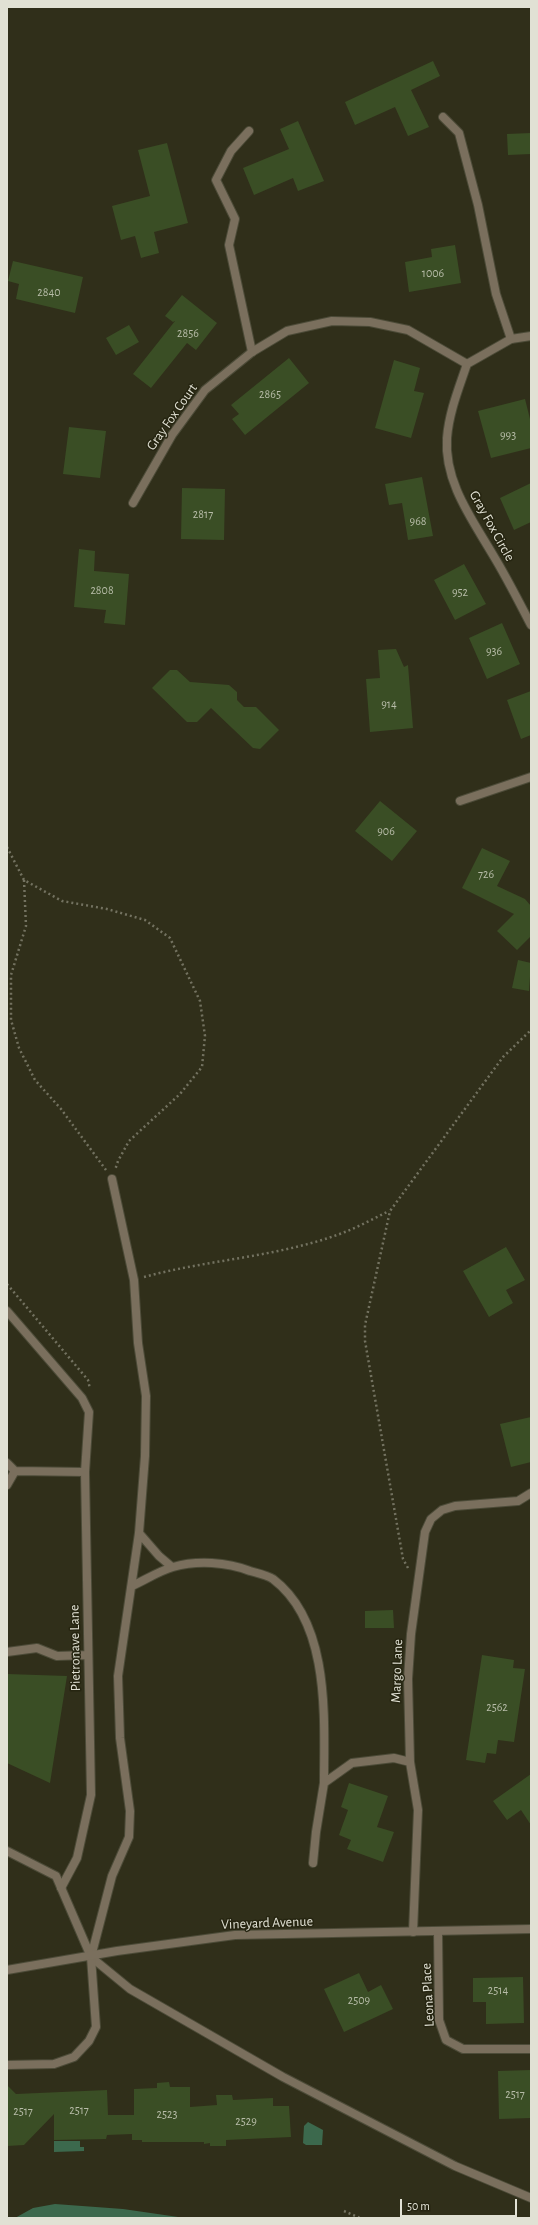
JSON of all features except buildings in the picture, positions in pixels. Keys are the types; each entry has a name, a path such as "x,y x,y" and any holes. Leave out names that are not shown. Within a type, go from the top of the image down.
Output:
{"street":[{"path":"443,117 459,133 478,205 496,294 511,339"},
{"path":"249,131 231,151 216,180 235,219 229,245 252,352"},
{"name":"Gray Fox Court","path":"132,504 172,435 205,390 252,352 287,331 332,320 370,322 408,330 467,364"},
{"path":"467,364 511,339 531,336"},
{"name":"Gray Fox Circle","path":"467,364 452,407 447,438 448,464 463,505 494,556 531,625"},
{"path":"460,801 531,777"},
{"path":"7,2065 54,2064 74,2057 89,2041 96,2027 91,1957 112,1876 129,1837 130,1811 120,1738 118,1676 139,1533 145,1456 146,1396 138,1343 134,1280 127,1241 112,1179"},
{"name":"Pietronave Lane","path":"7,1311 82,1398 89,1412 85,1472 91,1796 77,1858 62,1888"},
{"path":"7,1463 15,1471 85,1472"},
{"path":"7,1485 15,1471"},
{"name":"Margo Lane","path":"413,1932 418,1810 410,1762 408,1680 417,1586 425,1532 431,1519 442,1510 455,1506 518,1501 531,1493"},
{"path":"139,1533 159,1556 172,1567"},
{"path":"132,1586 172,1567 197,1563 233,1564 272,1578 294,1600 310,1629 318,1666 323,1700 324,1783 316,1832 313,1863"},
{"path":"7,1652 37,1648 57,1656 88,1655"},
{"path":"324,1783 352,1763 394,1758 410,1762"},
{"path":"7,1851 56,1876 91,1957 130,1989 284,2077 455,2166 531,2198"},
{"name":"Vineyard Avenue","path":"7,1970 91,1957 117,1951 235,1935 531,1929"},
{"name":"Leona Place","path":"438,1932 439,2020 446,2040 453,2045 469,2050 531,2049"}],"path":[{"path":"7,847 24,880 26,926 11,975 11,1020 19,1048 35,1080 84,1139 112,1179"},
{"path":"24,880 62,901 107,909 145,920 170,938 200,1001 205,1036 202,1067 180,1094 129,1141 118,1160 112,1179"},
{"path":"417,1586 403,1559 365,1341 365,1325 390,1211 503,1057 531,1030"},
{"path":"134,1280 173,1269 297,1246 345,1232 390,1211"},
{"path":"7,1284 88,1380 91,1395"},
{"path":"344,2211 360,2218"}],"shaded area":[{"path":"308,2122 323,2130 322,2145 306,2145 303,2143 304,2126"},
{"path":"54,2141 80,2141 80,2147 84,2147 84,2151 54,2152"},
{"path":"55,2204 123,2209 185,2218 15,2218 33,2208"}]}
